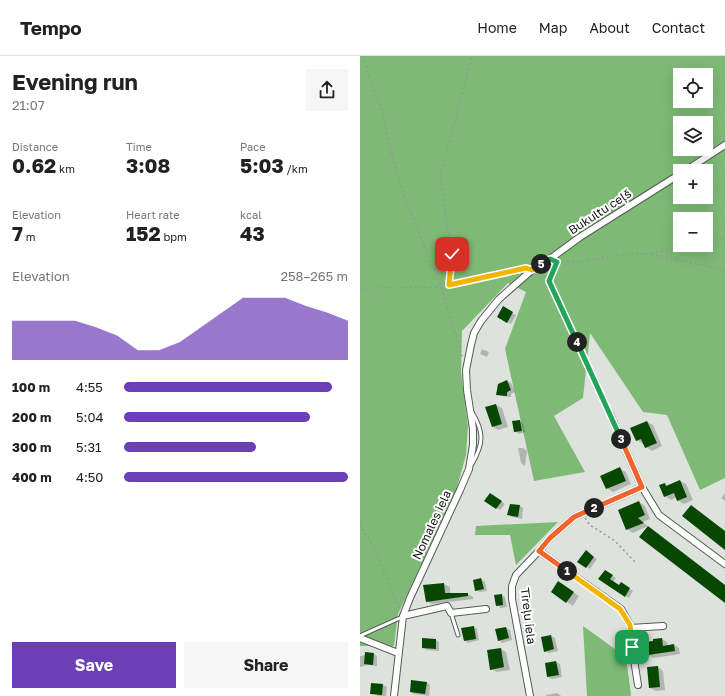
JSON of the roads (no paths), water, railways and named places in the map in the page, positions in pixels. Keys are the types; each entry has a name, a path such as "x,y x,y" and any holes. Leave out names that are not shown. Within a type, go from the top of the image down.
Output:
{"street":[{"path":"696,164 725,146"},
{"name":"Bukultu ceļš","path":"468,362 474,333 481,321 499,299 532,270 580,237 673,178"},
{"name":"Nomales iela","path":"394,696 403,616 469,469 473,445 473,429 466,370 468,362"},
{"path":"610,414 642,487 659,515 725,564"},
{"name":"Tīreļu iela","path":"530,696 512,598 512,586 516,575 550,538 574,517 642,487"},
{"path":"539,551 620,609 630,625 638,685"},
{"path":"403,616 447,606 451,613 486,609"},
{"path":"630,628 663,626"},
{"path":"360,637 398,653"}],"lane":[{"path":"451,613 458,635"},
{"path":"360,637 403,616"}]}
